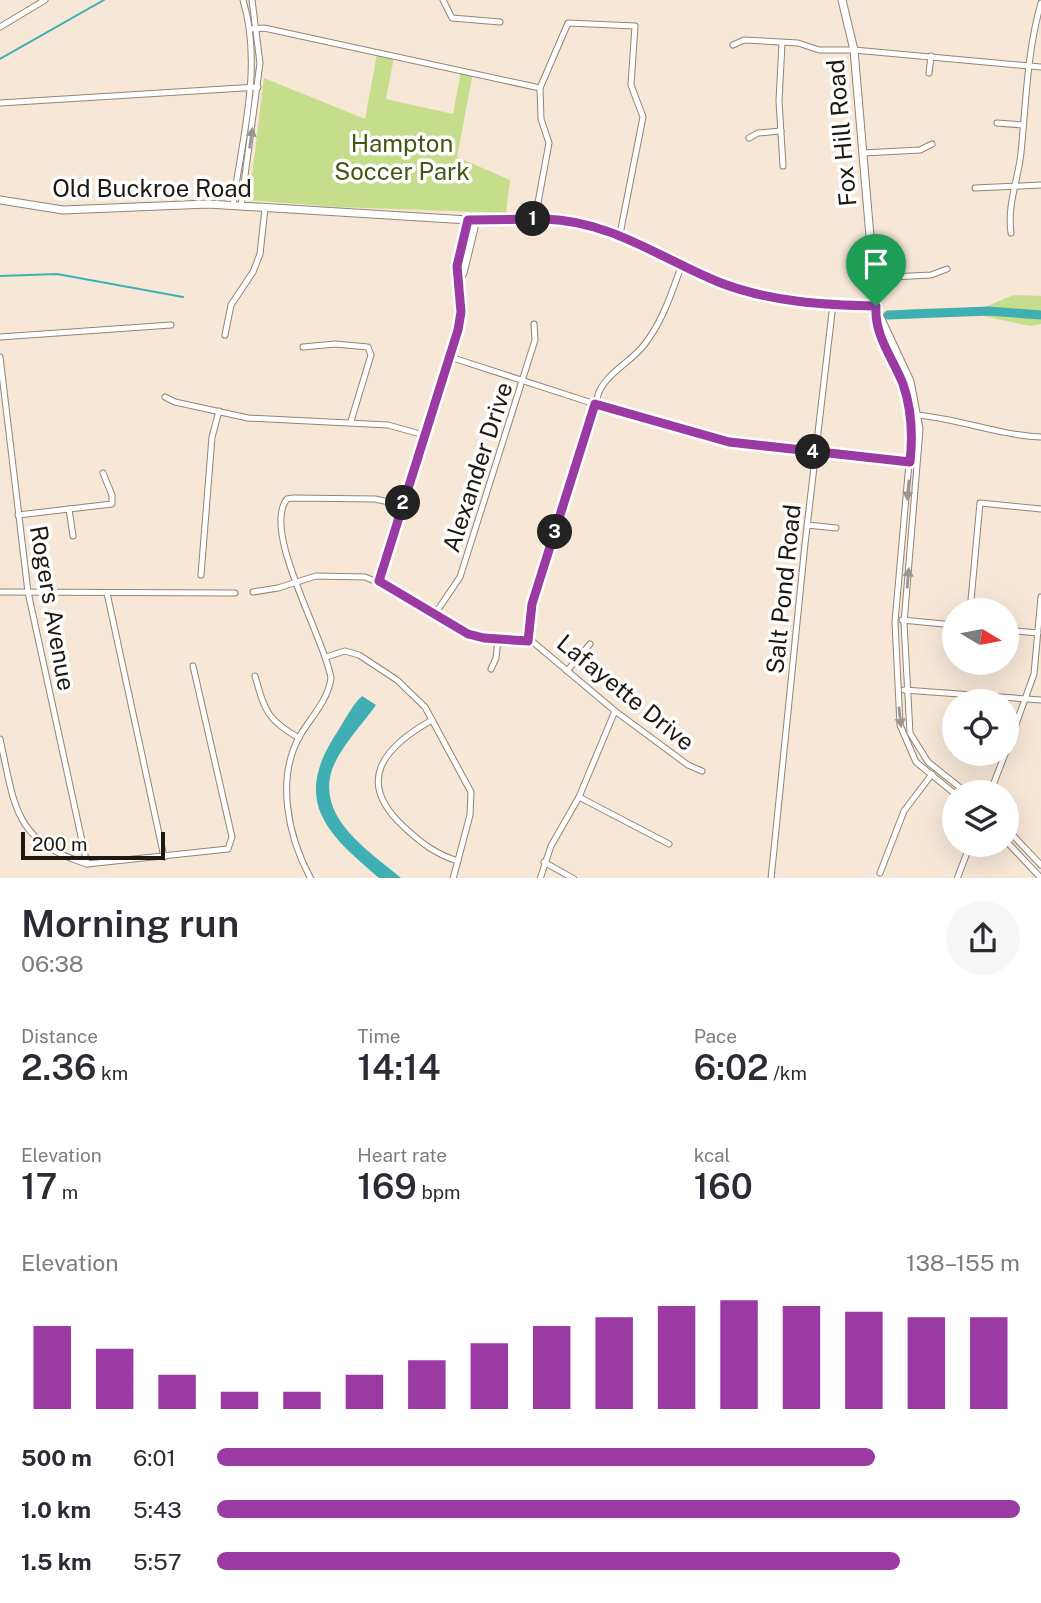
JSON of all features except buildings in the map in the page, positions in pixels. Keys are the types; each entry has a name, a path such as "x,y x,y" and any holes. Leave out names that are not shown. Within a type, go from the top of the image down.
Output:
{"main road":[{"name":"Fox Hill Road","path":"842,0 854,50 876,306"},
{"name":"Old Buckroe Road","path":"0,200 64,210 183,204 233,205 468,220 575,221 620,234 719,282 764,295 833,304 876,306"}],"street":[{"path":"0,27 45,0"},
{"path":"233,205 250,87 250,29 243,0"},
{"path":"242,206 258,87 257,28 252,0"},
{"path":"443,0 452,18 500,22"},
{"path":"1011,233 1010,199 1015,186 1033,32 1041,3"},
{"path":"535,219 549,143 541,119 540,88 568,23 635,26 631,85 643,117 620,234"},
{"path":"250,29 257,28 488,74 508,82 540,88"},
{"path":"733,45 744,40 819,50 854,50 1041,67"},
{"path":"782,43 783,166"},
{"path":"929,73 931,56"},
{"path":"0,103 258,87"},
{"path":"997,123 1023,125"},
{"path":"749,138 758,133 781,131"},
{"path":"863,153 920,150 932,144"},
{"path":"975,188 1041,186"},
{"path":"225,335 231,305 253,272 260,254 265,208"},
{"path":"379,581 460,321 460,280 457,266 468,220"},
{"path":"460,280 477,220"},
{"path":"528,641 532,604 595,404 605,382 631,359 652,335 682,264"},
{"path":"873,278 931,275 947,269"},
{"name":"Salt Pond Road","path":"771,878 807,525 833,304"},
{"path":"876,306 877,326 903,384 911,414 910,462 896,619 900,725 906,745 916,762 942,784"},
{"path":"876,306 911,381 919,415 919,463 905,620 909,724 914,742 937,769 951,780"},
{"name":"Alexander Drive","path":"435,614 460,577 535,341 534,324"},
{"path":"0,337 170,325"},
{"path":"303,347 335,344 368,348 372,355 351,421"},
{"name":"Rogers Avenue","path":"0,357 28,592 87,864"},
{"path":"450,358 595,404 729,442 919,463"},
{"path":"165,397 175,402 276,421 351,421 388,425 424,435"},
{"path":"201,575 212,437 219,411"},
{"path":"911,414 958,419 1014,436 1041,438"},
{"path":"18,515 112,504 112,495 103,473"},
{"path":"311,878 301,859 287,803 288,769 299,738 330,689 331,678 281,530 281,511 287,499 375,499 403,505"},
{"path":"971,598 980,503 1041,509"},
{"path":"69,509 72,536"},
{"path":"807,525 836,528"},
{"name":"Lafayette Drive","path":"253,592 329,575 379,581 468,634 528,641 540,646 615,711 688,765 702,771"},
{"path":"0,592 235,593"},
{"path":"107,593 164,857"},
{"path":"1019,721 1034,674 1041,597"},
{"path":"896,619 942,624"},
{"path":"1019,631 1039,633"},
{"path":"491,669 496,657 498,639"},
{"path":"567,671 590,644"},
{"path":"326,657 345,651 366,659 412,691 432,720 471,792 470,814 453,878"},
{"path":"0,739 14,802 24,828 43,843 87,864 220,852 228,849 233,841 192,666"},
{"path":"255,676 267,715 276,725 299,738"},
{"path":"898,691 1041,700"},
{"path":"540,878 544,862 579,797 615,711"},
{"path":"432,720 411,732 389,755 378,779 377,789 388,813 417,839 436,853 458,860"},
{"path":"880,873 904,811 937,769"},
{"path":"579,797 668,844"},
{"path":"1019,842 1041,865"},
{"path":"1019,855 1041,878"},
{"path":"957,878 965,857"},
{"path":"544,862 574,878"}],"green space":[{"name":"Hampton Soccer Park","path":"377,54 394,57 386,99 453,114 461,71 473,73 457,157 510,180 506,213 337,207 249,200 264,78 365,119"},
{"path":"1016,295 1041,296 1041,324 1030,326 984,316 891,318 888,313 911,309 981,308"}],"water":[{"path":"362,696 376,705 347,743 333,767 329,785 331,802 348,831 401,878 379,878 361,863 332,833 322,817 317,800 316,781 322,761 347,715"}],"waterway":[{"path":"0,59 104,0"},
{"path":"0,276 57,274 183,297"},
{"path":"888,315 988,311 1041,315"}],"route":[{"path":"545,219 583,223 608,229 736,288 773,298 876,306 875,318 883,344 900,376 908,402 912,429 910,462 729,442 595,404 532,604 528,641 484,638 468,634 404,593 379,581 458,330 461,312 457,266 468,220 545,219"}]}
